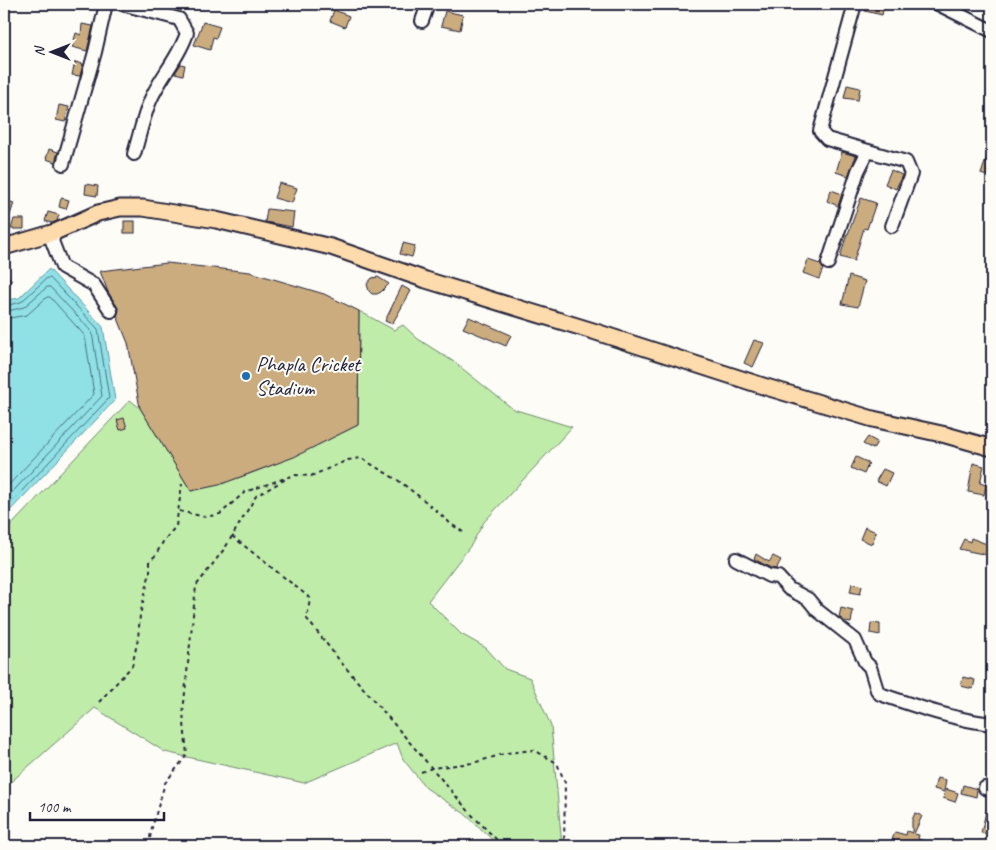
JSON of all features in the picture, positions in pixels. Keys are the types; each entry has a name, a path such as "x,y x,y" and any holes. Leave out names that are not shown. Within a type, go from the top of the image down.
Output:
{"main road":[{"path":"4,246 55,232 98,213 120,208 144,208 216,220 331,247 426,280 763,386 873,419 946,435 992,448"}],"street":[{"path":"63,164 95,52 106,4"},
{"path":"122,4 179,19 187,33 182,48 149,102 134,154"},
{"path":"422,21 428,4"},
{"path":"855,4 820,131 827,139 906,162 911,174 892,226"},
{"path":"938,4 992,31"},
{"path":"828,262 835,246 858,171 868,151"},
{"path":"55,232 52,241 62,267 94,285 112,311"},
{"path":"736,559 768,576 778,577 789,589 808,598 817,610 856,640 865,662 870,667 880,694 979,723 992,724"}],"path":[{"path":"179,511 205,517 220,514 245,492 294,475 311,476 348,460 361,458 399,481 466,534"},
{"path":"149,846 151,831 165,783 187,755 183,712 196,586 225,548 256,496 286,479"},
{"path":"99,702 132,666 138,639 140,615 150,572 150,560 155,556 176,526 182,484"},
{"path":"232,536 310,598 307,619 340,662 472,815 503,846"},
{"path":"421,772 432,768 473,763 508,753 534,750 557,763 565,783 564,846"}],"green space":[{"path":"359,311 394,330 403,325 418,339 454,362 513,409 572,427 484,522 471,545 428,601 461,634 486,648 505,669 530,678 551,726 562,846 499,846 465,814 426,788 403,759 397,743 304,783 165,752 95,708 4,788 4,533 130,400 140,408 191,491 256,472 358,425"}],"water":[{"path":"49,269 103,327 115,400 4,517 4,301 19,298"}],"building":[{"path":"867,4 884,4 882,15 865,11"},
{"path":"334,10 349,16 345,27 330,21"},
{"path":"445,11 463,15 460,30 441,26"},
{"path":"203,22 220,27 216,38 213,37 210,50 194,45"},
{"path":"82,24 93,26 87,51 72,47 76,33 81,35"},
{"path":"75,62 83,64 80,76 72,75"},
{"path":"181,64 185,65 183,75 175,73"},
{"path":"847,85 860,88 858,100 844,98"},
{"path":"59,105 69,107 65,122 56,120"},
{"path":"992,145 992,178 981,174"},
{"path":"49,149 58,152 55,162 46,159"},
{"path":"842,152 856,156 848,176 836,172"},
{"path":"891,170 902,175 896,189 885,184"},
{"path":"279,183 297,188 292,203 274,198"},
{"path":"86,184 98,186 97,196 85,194"},
{"path":"831,190 842,194 838,206 827,201"},
{"path":"61,198 69,200 66,209 59,207"},
{"path":"861,198 876,203 867,229 864,228 854,261 840,257"},
{"path":"4,200 14,203 5,230 4,230"},
{"path":"267,209 294,212 292,227 265,222"},
{"path":"48,212 59,215 57,221 52,223 45,221"},
{"path":"14,219 24,219 24,229 11,229"},
{"path":"124,221 135,221 135,233 124,233"},
{"path":"403,243 415,246 412,257 400,254"},
{"path":"808,260 820,264 823,269 819,279 803,273"},
{"name":"Phapla Cricket Stadium","path":"167,263 250,272 324,294 359,311 358,425 294,457 219,485 191,491 140,408 128,343 117,316 119,310 108,292 100,271"},
{"path":"4,272 12,280 4,288"},
{"path":"849,276 865,281 858,307 842,304"},
{"path":"378,277 389,284 381,292 372,294 367,284 372,278"},
{"path":"402,286 411,291 392,324 385,321"},
{"path":"469,317 511,335 506,346 463,328"},
{"path":"754,340 764,343 753,367 744,363"},
{"path":"124,418 127,428 120,430 117,420"},
{"path":"868,437 877,442 873,449 863,444"},
{"path":"856,457 869,463 864,474 851,468"},
{"path":"973,463 984,466 980,483 986,485 984,495 968,492"},
{"path":"883,469 892,473 886,486 876,481"},
{"path":"865,527 876,532 872,544 860,539"},
{"path":"971,538 992,546 992,556 959,549 964,539 970,542"},
{"path":"756,554 769,562 773,556 781,560 776,569 771,568 754,559"},
{"path":"852,583 862,586 860,594 850,592"},
{"path":"841,608 853,611 851,623 839,617"},
{"path":"871,623 880,624 880,635 870,633"},
{"path":"963,677 975,680 973,689 961,686"},
{"path":"937,778 946,780 944,792 934,789"},
{"path":"963,785 977,789 976,797 961,793"},
{"path":"946,789 958,793 955,802 943,798"},
{"path":"989,799 992,799 992,834 981,833"},
{"path":"915,813 922,816 914,834 919,835 918,839 936,844 936,846 902,846 903,844 892,840 895,832 906,835 907,831 912,833 912,820"}],"place":[{"name":"Phapla Cricket Stadium","path":"246,376"}]}
